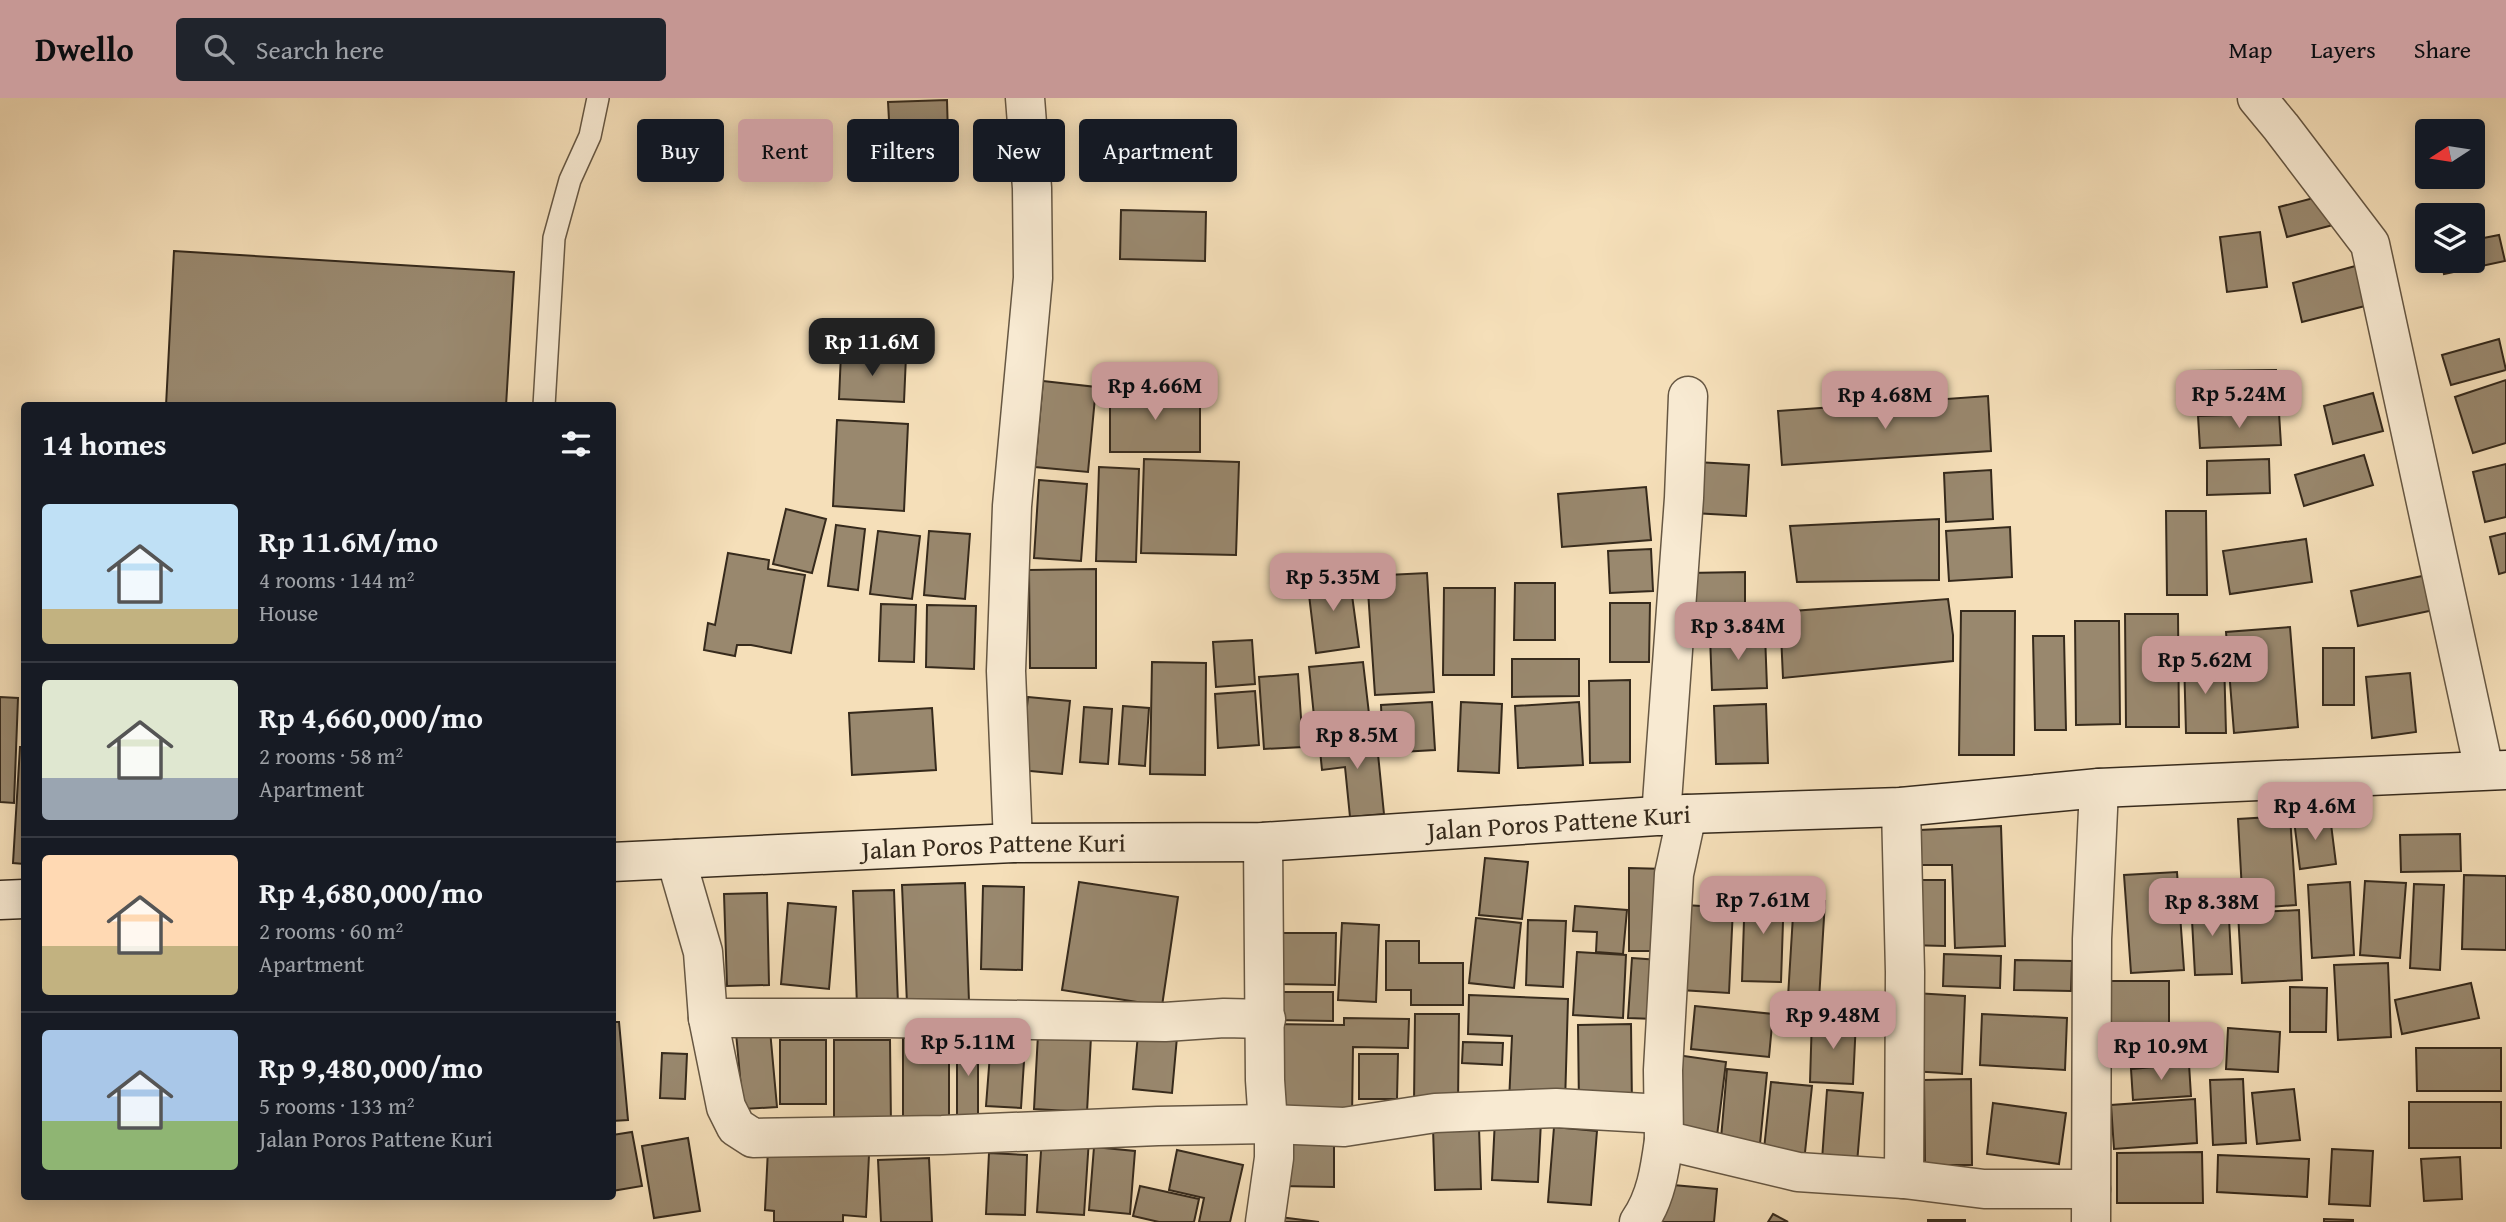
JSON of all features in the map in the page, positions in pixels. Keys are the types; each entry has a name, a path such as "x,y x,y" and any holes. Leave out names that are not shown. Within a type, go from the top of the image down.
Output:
{"street":[{"path":"1013,843 1006,671 1012,506 1033,278 1032,188 1025,98"},
{"path":"2256,98 2370,244 2495,770"},
{"path":"1639,1222 1645,1214 1658,1180 1664,1127 1663,1070 1674,874 1688,396"},
{"name":"Jalan Poros Pattene Kuri","path":"616,862 1013,843 1263,842 1674,815 1902,807 2099,788 2495,770"},
{"path":"676,859 703,952 708,1018 726,1107 736,1127 753,1138 768,1140 1268,1124 1344,1128 1436,1113 1556,1108 1664,1127 1798,1172 1904,1179 2091,1206 2092,939 2099,788"},
{"path":"1902,807 1905,972 1904,1179"},
{"path":"1263,842 1265,1080 1268,1124 1274,1140 1265,1222"},
{"path":"0,900 21,899"},
{"path":"708,1018 1165,1022 1224,1018 1266,1019"}],"lane":[{"path":"544,402 554,238 570,180 590,136 598,98"}],"building":[{"path":"947,100 948,119 889,119 888,102"},
{"path":"2325,195 2333,225 2287,237 2279,207"},
{"path":"1121,210 1206,212 1205,261 1120,259"},
{"path":"2260,232 2267,287 2227,292 2220,237"},
{"path":"2499,235 2505,261 2485,265 2485,238"},
{"path":"174,251 514,272 506,402 166,402"},
{"path":"2359,265 2369,305 2302,322 2293,283"},
{"path":"2499,339 2506,370 2451,385 2442,355"},
{"path":"841,353 906,356 904,402 839,399"},
{"path":"2276,370 2277,411 2191,412 2190,371"},
{"path":"2506,380 2506,443 2473,453 2455,397"},
{"path":"1043,381 1096,387 1088,472 1035,467"},
{"path":"1110,393 1200,393 1200,452 1110,452"},
{"path":"2373,393 2383,431 2333,444 2324,406"},
{"path":"1988,396 1991,451 1782,465 1778,411"},
{"path":"2279,413 2281,445 2200,448 2198,416"},
{"path":"837,420 908,424 904,511 833,506"},
{"path":"2364,455 2373,485 2304,506 2295,475"},
{"path":"1144,459 1239,462 1236,555 1141,553"},
{"path":"2269,459 2270,493 2207,495 2207,461"},
{"path":"1696,462 1749,465 1746,516 1693,513"},
{"path":"2506,464 2506,517 2485,522 2473,472"},
{"path":"1099,467 1139,469 1136,562 1096,561"},
{"path":"1991,470 1993,519 1946,522 1944,473"},
{"path":"1039,480 1087,484 1081,561 1034,558"},
{"path":"1646,487 1651,540 1562,547 1558,494"},
{"path":"786,509 826,519 812,573 773,564"},
{"path":"2166,511 2206,511 2207,595 2167,595"},
{"path":"1939,519 1939,580 1797,582 1790,526"},
{"path":"836,525 865,529 858,590 828,586"},
{"path":"2010,527 2012,577 1949,581 1946,531"},
{"path":"878,531 920,536 912,599 870,594"},
{"path":"929,531 970,534 965,599 924,595"},
{"path":"2506,533 2506,572 2499,574 2490,537"},
{"path":"2306,539 2312,582 2230,594 2223,551"},
{"path":"1651,549 1653,591 1610,593 1608,551"},
{"path":"728,553 769,560 768,569 805,575 791,653 751,645 737,645 735,656 704,650 708,623 715,625"},
{"path":"1096,569 1096,668 1030,668 1029,570"},
{"path":"1745,572 1745,623 1687,623 1687,573"},
{"path":"1349,573 1359,647 1316,653 1307,578"},
{"path":"1427,573 1434,692 1375,695 1367,576"},
{"path":"2427,575 2434,610 2358,626 2351,591"},
{"path":"1515,583 1555,583 1555,640 1514,640"},
{"path":"1444,588 1495,588 1494,675 1443,675"},
{"path":"1948,599 1953,661 1783,678 1780,612"},
{"path":"1610,603 1650,603 1649,662 1610,662"},
{"path":"881,604 916,605 914,662 879,661"},
{"path":"927,605 976,606 974,669 926,667"},
{"path":"1961,611 2015,611 2014,755 1959,755"},
{"path":"2125,614 2178,614 2179,727 2126,727"},
{"path":"2075,621 2119,621 2120,724 2076,725"},
{"path":"2290,627 2298,727 2234,733 2226,632"},
{"path":"1765,634 1767,688 1712,690 1710,636"},
{"path":"2033,636 2064,636 2066,730 2035,730"},
{"path":"1252,640 1255,684 1216,687 1213,642"},
{"path":"2323,648 2354,648 2354,705 2323,705"},
{"path":"2184,658 2224,658 2226,733 2186,733"},
{"path":"1512,659 1579,659 1579,696 1512,697"},
{"path":"1152,662 1206,663 1205,775 1150,774"},
{"path":"1363,662 1371,731 1316,736 1309,667"},
{"path":"2410,673 2416,732 2372,738 2366,677"},
{"path":"1298,674 1303,747 1264,749 1259,677"},
{"path":"1630,680 1630,762 1590,763 1589,681"},
{"path":"1255,691 1259,745 1218,748 1215,694"},
{"path":"0,697 18,698 14,803 0,802"},
{"path":"1028,697 1070,701 1062,774 1020,770"},
{"path":"1432,702 1435,750 1383,753 1381,705"},
{"path":"1461,702 1502,704 1499,773 1458,771"},
{"path":"1579,702 1583,765 1518,768 1515,706"},
{"path":"1766,704 1768,763 1716,764 1714,706"},
{"path":"1123,706 1149,708 1145,766 1119,764"},
{"path":"1084,707 1112,709 1108,764 1080,762"},
{"path":"932,708 936,770 852,775 849,713"},
{"path":"1376,734 1384,814 1350,817 1345,767 1322,770 1319,740"},
{"path":"20,747 21,747 21,864 13,863"},
{"path":"2290,816 2296,905 2243,909 2238,819"},
{"path":"2330,816 2336,864 2300,869 2294,820"},
{"path":"2001,826 2005,946 1955,948 1952,865 1921,865 1920,830"},
{"path":"2460,834 2461,871 2401,872 2400,835"},
{"path":"1485,858 1528,862 1522,919 1479,915"},
{"path":"1629,868 1666,869 1665,951 1629,951"},
{"path":"2177,872 2184,970 2131,973 2124,875"},
{"path":"2464,875 2506,876 2506,950 2462,949"},
{"path":"1907,880 1945,880 1945,946 1907,945"},
{"path":"2365,881 2406,883 2400,958 2360,955"},
{"path":"1079,882 1178,897 1162,1006 1062,990"},
{"path":"2350,882 2354,955 2312,958 2308,885"},
{"path":"965,883 969,1002 907,1004 902,885"},
{"path":"2414,884 2444,885 2440,970 2410,968"},
{"path":"983,886 1024,887 1022,970 981,969"},
{"path":"894,890 898,1005 857,1007 853,891"},
{"path":"1745,890 1784,892 1781,982 1742,981"},
{"path":"767,893 769,985 727,986 724,894"},
{"path":"1794,899 1825,901 1819,1000 1788,997"},
{"path":"2228,900 2232,974 2195,975 2191,902"},
{"path":"788,903 836,907 829,989 781,984"},
{"path":"1685,905 1733,908 1729,993 1680,990"},
{"path":"1575,906 1627,910 1623,954 1596,952 1597,932 1573,931"},
{"path":"2299,910 2302,980 2242,983 2238,913"},
{"path":"1476,918 1521,923 1514,988 1469,983"},
{"path":"1528,920 1566,921 1563,987 1526,985"},
{"path":"1342,923 1379,925 1376,1002 1338,1000"},
{"path":"1279,933 1336,933 1335,985 1278,984"},
{"path":"1386,941 1419,941 1419,963 1463,963 1463,1005 1411,1005 1411,990 1386,990"},
{"path":"1577,952 1626,955 1623,1018 1573,1015"},
{"path":"1944,954 2001,956 2000,988 1943,986"},
{"path":"1632,958 1659,960 1655,1019 1628,1018"},
{"path":"2015,960 2072,961 2071,991 2014,990"},
{"path":"2388,963 2391,1037 2338,1040 2334,965"},
{"path":"2109,981 2169,981 2169,1060 2110,1061"},
{"path":"2471,983 2479,1018 2402,1034 2395,1000"},
{"path":"2290,987 2327,988 2326,1032 2290,1032"},
{"path":"1273,992 1333,992 1333,1021 1273,1020"},
{"path":"1914,993 1965,996 1962,1074 1910,1071"},
{"path":"1469,995 1568,999 1565,1104 1509,1102 1512,1036 1468,1034"},
{"path":"1695,1006 1773,1014 1769,1057 1691,1049"},
{"path":"1415,1014 1459,1014 1458,1104 1414,1103"},
{"path":"1982,1014 2067,1018 2065,1070 1980,1065"},
{"path":"1812,1017 1856,1020 1853,1084 1810,1082"},
{"path":"1344,1018 1409,1019 1408,1048 1353,1047 1352,1119 1269,1118 1270,1024 1344,1025"},
{"path":"769,1019 777,1107 743,1109 735,1022"},
{"path":"616,1022 619,1022 628,1120 616,1121"},
{"path":"1631,1024 1632,1107 1579,1107 1578,1025"},
{"path":"992,1028 1026,1030 1021,1108 986,1106"},
{"path":"2228,1028 2280,1032 2278,1072 2226,1069"},
{"path":"957,1034 978,1034 978,1122 957,1122"},
{"path":"1038,1034 1091,1037 1087,1112 1034,1109"},
{"path":"1138,1034 1177,1037 1172,1093 1133,1089"},
{"path":"903,1038 949,1038 949,1124 903,1124"},
{"path":"780,1040 826,1040 826,1104 780,1104"},
{"path":"834,1040 890,1040 891,1126 834,1126"},
{"path":"1463,1042 1503,1043 1502,1065 1462,1063"},
{"path":"2416,1048 2501,1048 2501,1091 2417,1091"},
{"path":"662,1053 687,1054 685,1099 660,1098"},
{"path":"1359,1054 1398,1054 1397,1099 1359,1099"},
{"path":"1677,1055 1726,1062 1716,1144 1667,1138"},
{"path":"2189,1064 2191,1096 2133,1100 2131,1069"},
{"path":"1727,1069 1767,1073 1759,1154 1720,1150"},
{"path":"1971,1079 1972,1165 1925,1165 1924,1080"},
{"path":"2243,1079 2246,1143 2213,1145 2210,1080"},
{"path":"1771,1082 1812,1086 1804,1162 1763,1159"},
{"path":"2294,1089 2300,1140 2257,1144 2252,1093"},
{"path":"1827,1090 1863,1093 1857,1163 1822,1160"},
{"path":"2195,1099 2197,1143 2114,1149 2111,1105"},
{"path":"2409,1102 2501,1102 2501,1148 2409,1148"},
{"path":"1993,1103 2066,1113 2059,1164 1987,1154"},
{"path":"1495,1119 1541,1121 1538,1182 1492,1180"},
{"path":"1479,1127 1481,1189 1435,1190 1433,1128"},
{"path":"1554,1127 1597,1131 1591,1205 1548,1202"},
{"path":"632,1132 642,1186 616,1190 616,1134"},
{"path":"1042,1136 1089,1139 1084,1215 1037,1212"},
{"path":"688,1138 700,1211 654,1218 642,1146"},
{"path":"1282,1143 1334,1144 1334,1187 1281,1186"},
{"path":"1094,1147 1135,1151 1130,1214 1089,1210"},
{"path":"768,1149 869,1155 866,1217 843,1215 843,1222 774,1222 774,1211 765,1210"},
{"path":"2332,1149 2373,1151 2370,1206 2329,1204"},
{"path":"1177,1150 1243,1165 1230,1222 1199,1222 1204,1198 1169,1190"},
{"path":"2202,1152 2203,1203 2117,1203 2117,1153"},
{"path":"989,1153 1027,1155 1025,1215 986,1214"},
{"path":"2218,1155 2309,1159 2307,1197 2217,1192"},
{"path":"2460,1157 2462,1199 2424,1201 2421,1159"},
{"path":"929,1158 932,1222 881,1222 878,1160"},
{"path":"1662,1184 1717,1189 1714,1222 1659,1222"},
{"path":"1140,1186 1199,1199 1194,1222 1159,1222 1133,1216"},
{"path":"1773,1214 1788,1222 1768,1222"},
{"path":"1272,1216 1319,1222 1271,1222"},
{"path":"2324,1219 2353,1220 2353,1222 2324,1222"},
{"path":"1965,1220 1965,1222 1928,1222"}]}
